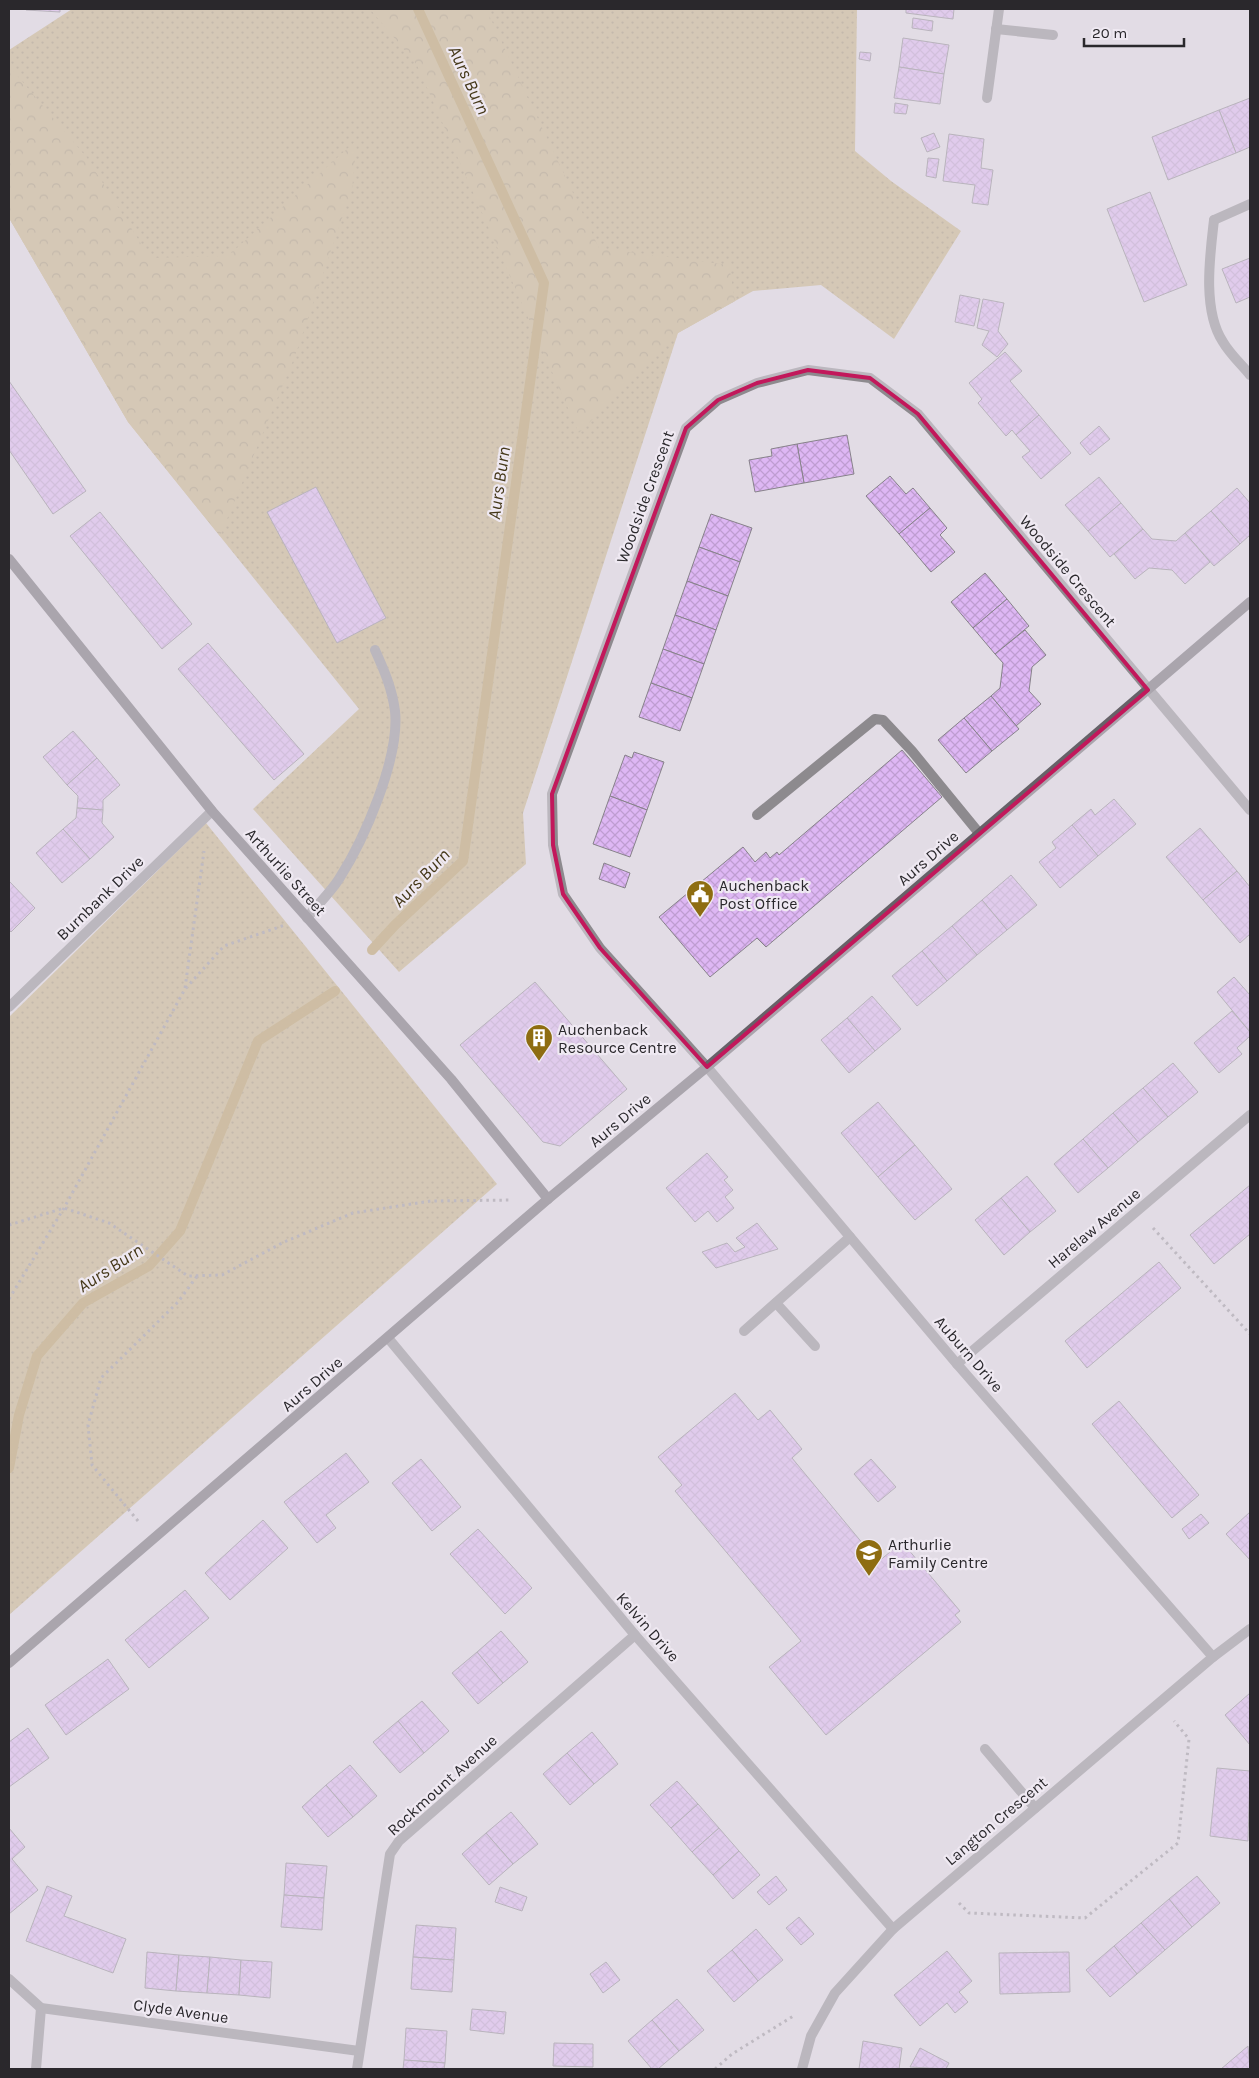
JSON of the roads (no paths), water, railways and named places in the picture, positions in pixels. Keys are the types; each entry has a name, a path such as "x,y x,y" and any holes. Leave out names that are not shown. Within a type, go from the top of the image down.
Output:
{"street":[{"path":"987,98 999,9"},
{"path":"996,29 1053,35"},
{"path":"1250,204 1214,220 1208,279 1214,318 1222,341 1250,375"},
{"name":"Woodside Crescent","path":"707,1067 600,948 563,894 553,845 552,794 686,428 718,400 757,383 808,370 870,378 918,414 1250,810"},
{"name":"Arthurlie Street","path":"9,559 212,811 451,1079 548,1199"},
{"name":"Aurs Drive","path":"9,1663 548,1199 707,1067 1250,602"},
{"path":"307,918 338,880 356,848 383,784 393,751 395,713 390,684 375,650"},
{"path":"757,815 875,719 883,720 912,751 979,833"},
{"name":"Burnbank Drive","path":"9,1007 212,811"},
{"name":"Auburn Drive","path":"707,1067 957,1364 1213,1656"},
{"name":"Harelaw Avenue","path":"957,1364 1250,1114"},
{"path":"744,1330 850,1237"},
{"path":"776,1303 815,1346"},
{"name":"Kelvin Drive","path":"388,1338 635,1635 893,1929"},
{"name":"Langton Crescent","path":"802,2069 811,2036 835,1993 893,1929 1213,1656 1250,1629"},
{"name":"Rockmount Avenue","path":"357,2069 390,1854 399,1841 635,1635"},
{"path":"985,1749 1035,1808"},
{"path":"9,1978 41,2008 36,2069"},
{"name":"Clyde Avenue","path":"41,2008 359,2051"}],"waterway":[{"name":"Aurs Burn","path":"372,950 395,925 463,861 544,283 418,9"},
{"name":"Aurs Burn","path":"9,1468 19,1415 37,1356 83,1303 149,1266 180,1231 258,1041 335,991"}],"place":[{"name":"Auchenback Post Office","path":"700,918"},
{"name":"Auchenback Resource Centre","path":"539,1062"},
{"name":"Arthurlie Family Centre","path":"869,1577"}]}
